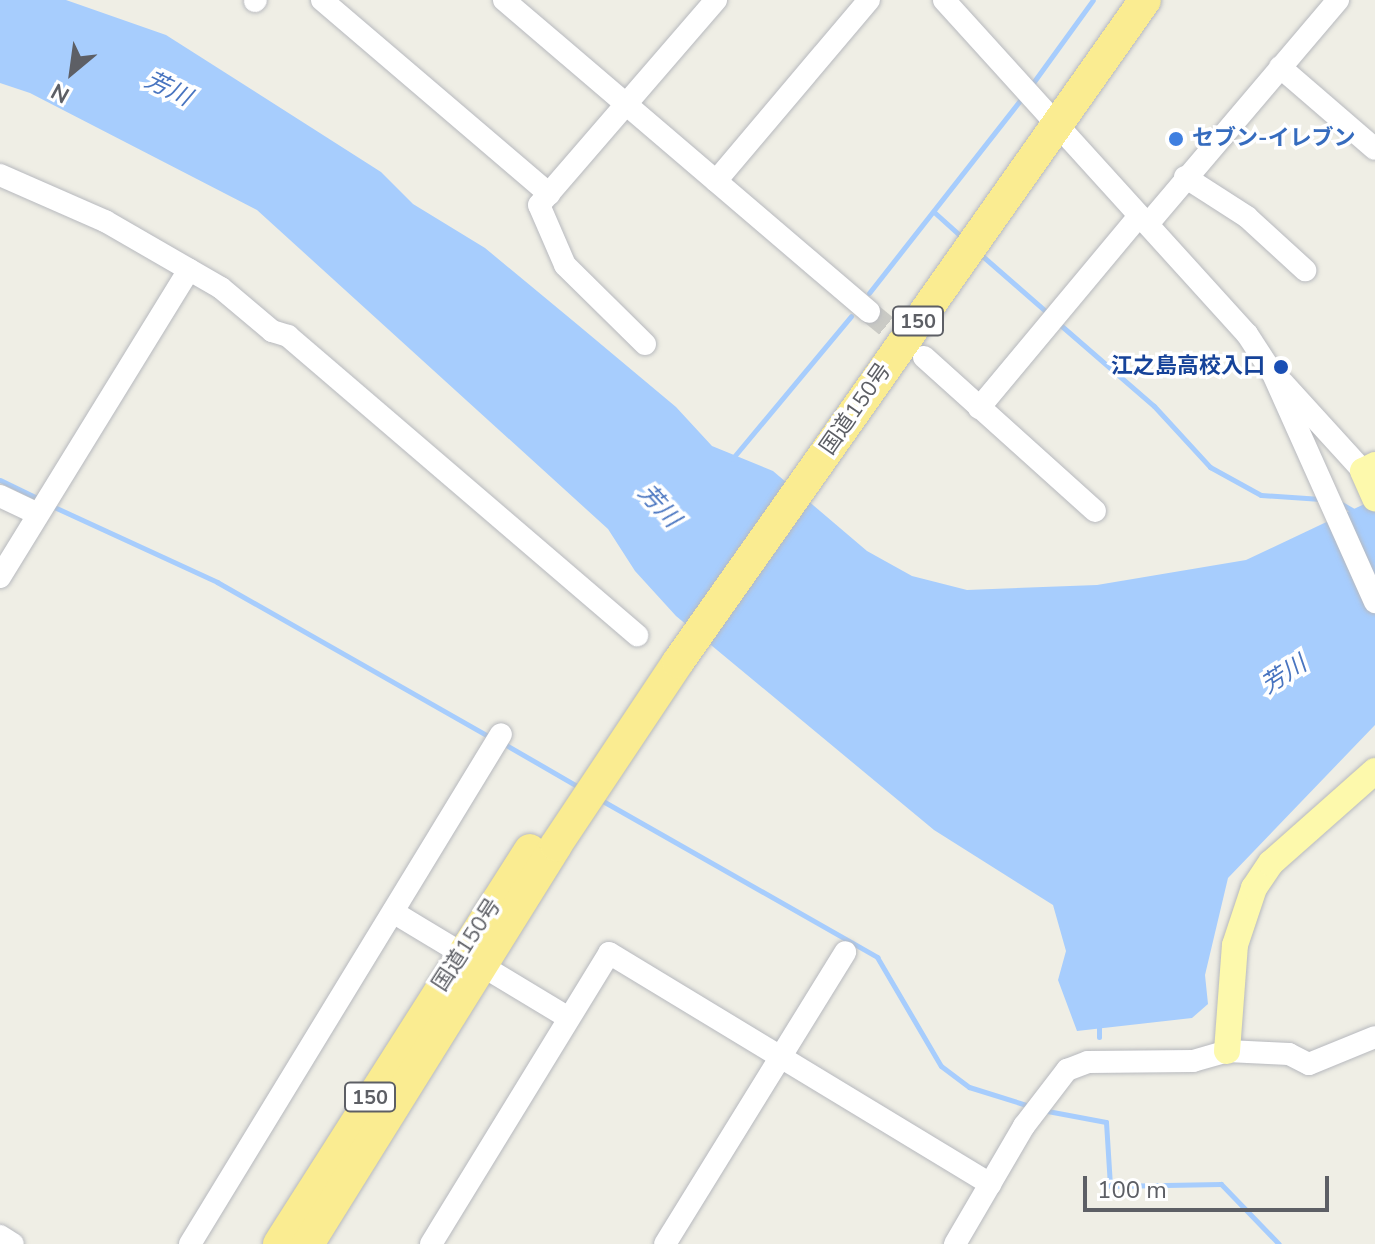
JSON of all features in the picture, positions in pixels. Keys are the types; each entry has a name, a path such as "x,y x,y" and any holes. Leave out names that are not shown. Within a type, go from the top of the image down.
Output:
{"highway":[{"name":"国道150号","path":"279,1244 472,958 678,662 1145,0"},
{"name":"国道150号","path":"308,1244 472,958"}],"main road":[{"path":"1369,468 1375,498"},
{"path":"1227,1051 1235,945 1254,888 1271,863 1375,771"}],"street":[{"path":"322,0 549,194"},
{"path":"504,0 869,312"},
{"path":"645,344 565,265 539,205 716,0"},
{"path":"716,181 869,0"},
{"path":"944,0 1054,127 1247,334 1273,374 1375,602"},
{"path":"979,408 1338,0"},
{"path":"1280,67 1375,149"},
{"path":"0,175 80,208 221,288 272,331 288,336 637,635"},
{"path":"1185,177 1247,217 1305,270"},
{"path":"0,577 189,270"},
{"path":"924,357 1095,511"},
{"path":"1273,374 1369,468"},
{"path":"0,496 43,506"},
{"path":"190,1244 496,742"},
{"path":"393,912 569,1018"},
{"path":"665,1244 845,952"},
{"path":"431,1244 609,953 991,1184"},
{"path":"955,1244 1031,1117 1067,1070 1088,1062 1132,1057 1193,1061 1227,1051 1289,1054 1309,1064 1375,1037"},
{"path":"0,1236 13,1244"}],"water":[{"name":"芳川","path":"0,0 66,0 166,35 381,172 413,204 485,248 676,407 712,446 773,471 867,551 912,576 967,590 1097,585 1246,560 1375,499 1375,725 1228,878 1205,975 1208,1004 1192,1018 1077,1031 1058,980 1066,951 1053,905 934,830 676,616 635,571 608,529 257,210 30,93 0,83"}],"waterway":[{"path":"1030,87 1093,0"},
{"path":"869,293 1024,95"},
{"path":"934,212 963,238"},
{"path":"979,253 1050,315"},
{"path":"732,459 851,316"},
{"path":"1057,322 1154,406 1210,467 1261,495 1321,499"},
{"path":"0,480 39,499"},
{"path":"1338,502 1357,513"},
{"path":"52,506 217,582 492,738"},
{"path":"501,742 582,789"},
{"path":"601,800 877,957 941,1066 969,1087 1033,1107"},
{"path":"1099,1022 1099,1037"},
{"path":"1042,1110 1106,1122 1110,1186 1221,1184 1279,1244"}],"tunnel":[{"path":"869,312 914,349"}],"place":[{"name":"セブン-イレブン","path":"1176,139"},
{"name":"江之島高校入口","path":"1281,367"}]}
